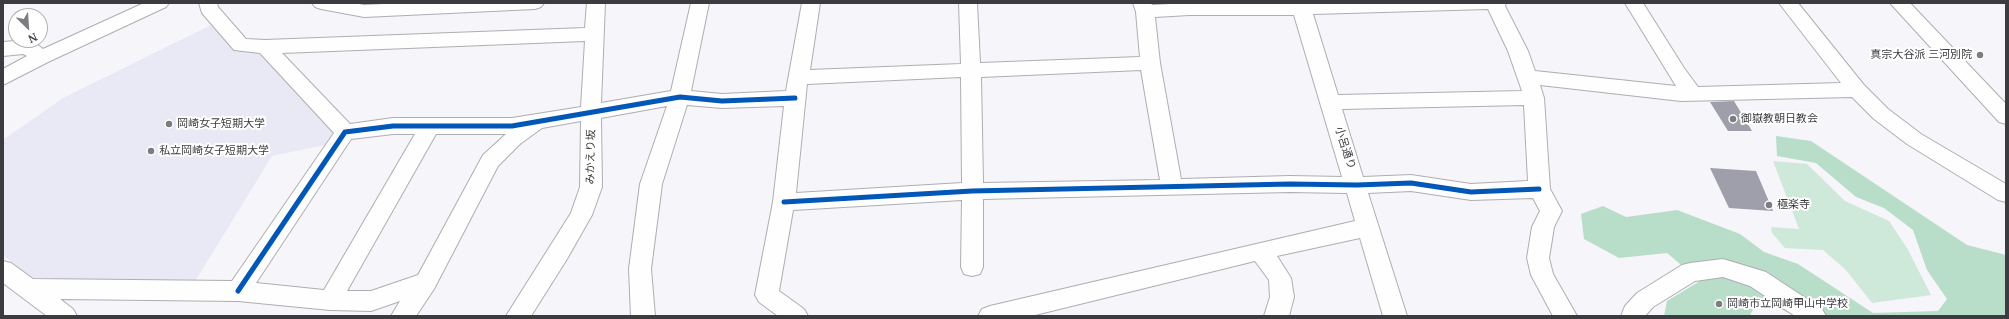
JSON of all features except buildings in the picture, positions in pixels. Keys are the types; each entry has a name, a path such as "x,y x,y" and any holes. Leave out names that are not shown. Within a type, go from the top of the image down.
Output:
{"street":[{"path":"3,78 41,57 160,3"},
{"path":"208,3 208,9 241,45 265,47 595,34"},
{"path":"321,3 364,11 535,3"},
{"name":"みかえり坂","path":"518,316 559,253 581,215 591,187 591,111 596,3"},
{"path":"642,316 640,269 651,184 680,97 700,3"},
{"path":"796,316 767,295 784,202 795,98 811,3"},
{"path":"968,3 973,127 972,267"},
{"path":"1494,3 1518,51 1534,98 1539,189 1551,211 1543,227 1538,258 1542,275 1565,316"},
{"path":"1172,188 1150,63 1143,8 1241,10 1300,6 1497,3"},
{"path":"1634,3 1677,73 1694,94"},
{"path":"1788,3 1857,90 1881,114 1914,139 2006,194"},
{"path":"1898,3 2006,117"},
{"name":"小呂通り","path":"1300,6 1395,316"},
{"path":"3,49 27,47 41,57"},
{"path":"265,47 345,132"},
{"path":"799,77 1150,63"},
{"path":"1528,77 1694,94 1857,90"},
{"path":"238,291 345,132 393,126 512,126 536,123 591,111 680,97 722,101 795,98"},
{"path":"1330,102 1534,98"},
{"path":"403,316 426,282 490,161 514,139 536,123"},
{"path":"330,300 429,127"},
{"path":"784,202 972,191 1172,188 1290,184 1356,185 1410,183 1471,192 1539,189"},
{"path":"990,316 1032,311 1260,251 1368,227"},
{"path":"1260,251 1280,278 1282,297 1279,312 1276,316"},
{"path":"1633,316 1633,313 1645,300 1690,272 1723,268 1758,279 1814,316"},
{"path":"3,271 30,289 65,316"},
{"path":"30,289 238,291 330,300 371,301 426,282"}],"shaded area":[{"name":"私立岡崎女子短期大学","path":"211,25 236,49 258,52 334,131 325,145 272,156 194,283 36,283 3,255 3,140 63,98"}],"green space":[{"path":"1776,136 1811,141 1967,245 2006,255 2006,316 1794,316 1758,297 1750,316 1664,316 1667,301 1700,281 1667,253 1619,258 1584,239 1581,214 1603,206 1626,217 1677,210 1740,234 1764,252 1798,264 1873,313 1938,311 1947,299 1927,270 1913,230 1884,208 1856,197 1816,163 1777,156"},
{"path":"1773,161 1807,164 1845,201 1889,221 1907,248 1931,295 1872,303 1846,270 1823,250 1785,248 1772,233 1771,227 1799,229"}],"cycle path":[{"path":"238,291 345,132 393,126 512,126 680,97 722,101 795,98"},
{"path":"784,202 972,191 1172,188 1290,184 1357,185 1411,183 1471,192 1539,189"}],"place":[{"name":"真宗大谷派 三河別院","path":"1980,55"},
{"name":"御嶽教朝日教会","path":"1733,119"},
{"name":"岡崎女子短期大学","path":"169,124"},
{"name":"私立岡崎女子短期大学","path":"151,151"},
{"name":"極楽寺","path":"1769,205"},
{"name":"岡崎市立岡崎甲山中学校","path":"1719,304"}]}
